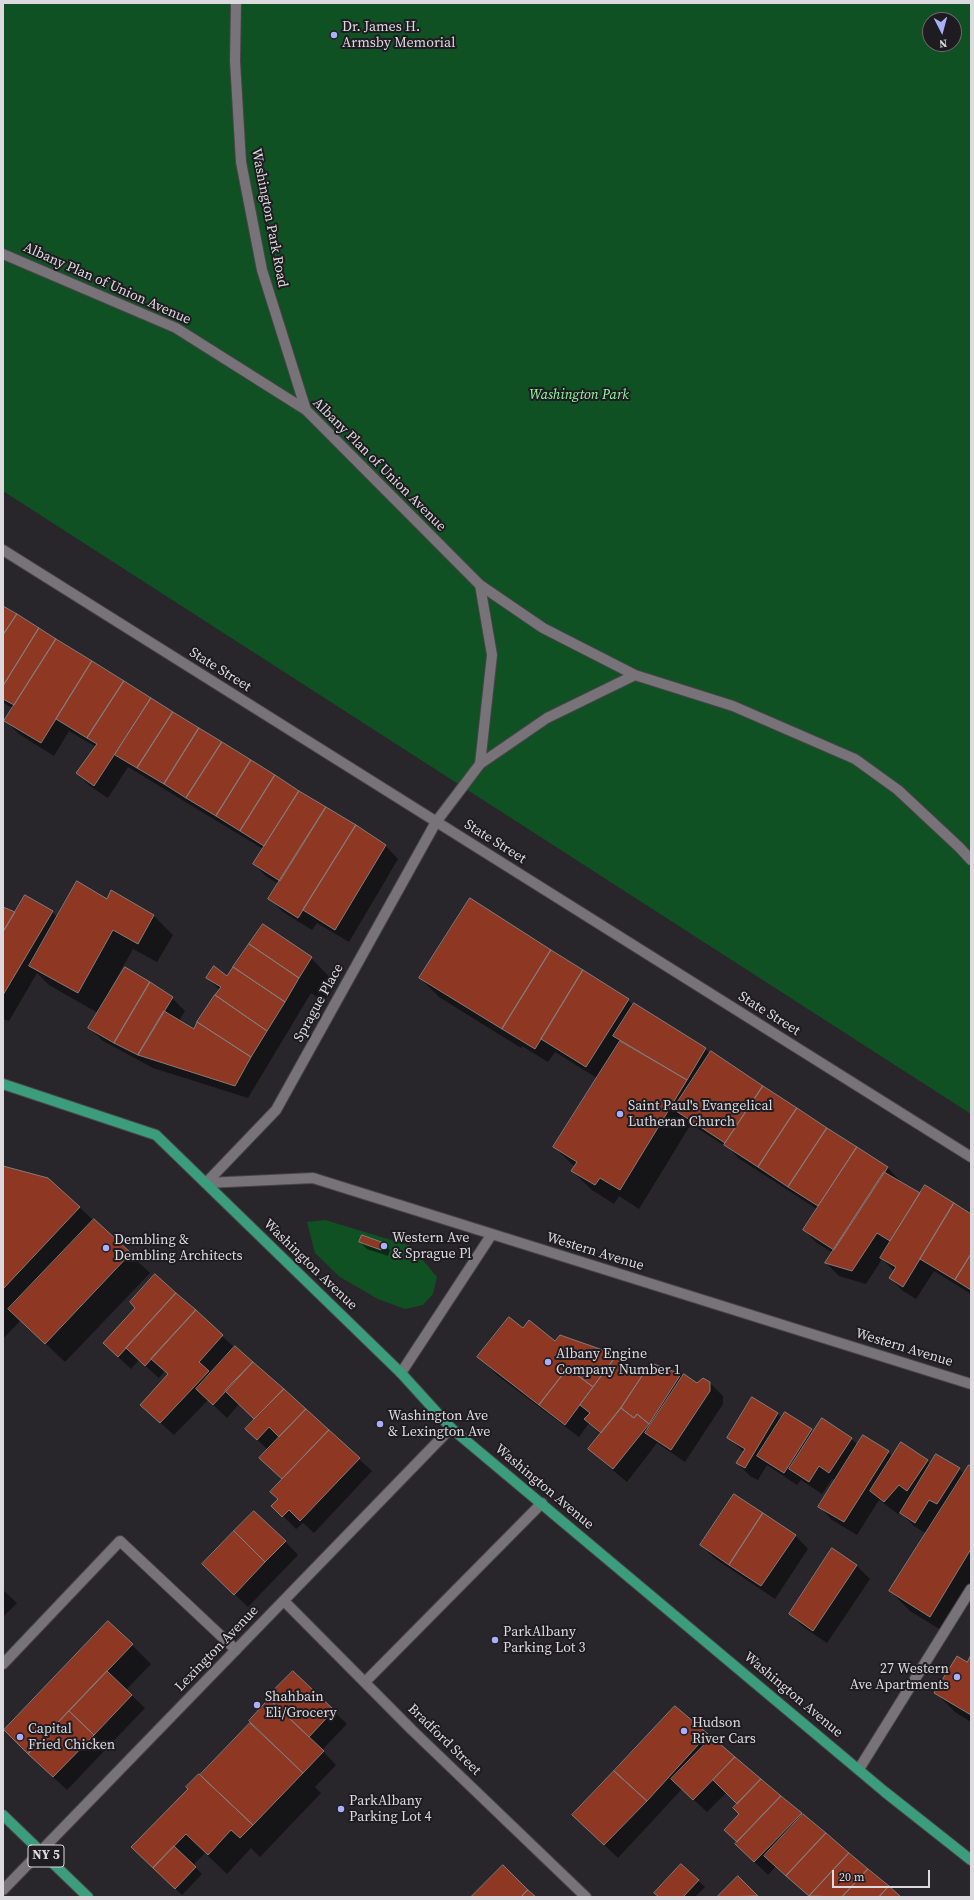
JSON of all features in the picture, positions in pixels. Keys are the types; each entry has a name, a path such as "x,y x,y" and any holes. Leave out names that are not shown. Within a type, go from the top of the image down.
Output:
{"main road":[{"name":"Washington Avenue","path":"3,1084 156,1135 401,1373 451,1428 859,1770 971,1860"},
{"name":"NY 5","path":"3,1815 88,1897"}],"street":[{"name":"Washington Park Road","path":"236,3 235,61 241,162 262,270 306,410"},
{"name":"Albany Plan of Union Avenue","path":"3,254 176,328 306,410 480,585 543,628 635,675 733,706 855,759 898,790 971,860"},
{"name":"State Street","path":"3,550 971,1158"},
{"path":"480,585 492,655 480,764"},
{"path":"436,822 480,764 547,718 635,675"},
{"name":"Sprague Place","path":"206,1183 276,1110 436,822"},
{"name":"Western Avenue","path":"206,1183 313,1178 971,1384"},
{"path":"401,1373 492,1234"},
{"name":"Lexington Avenue","path":"3,1890 451,1428"},
{"path":"365,1682 542,1503"},
{"path":"3,1664 120,1541 236,1650"},
{"path":"859,1770 971,1589"},
{"name":"Bradford Street","path":"284,1601 586,1897"}],"green space":[{"name":"Washington Park","path":"3,3 971,3 971,1114 3,491"},
{"path":"325,1220 411,1246 437,1277 433,1294 423,1305 405,1309 378,1299 340,1277 315,1253 307,1222"}],"building":[{"path":"3,606 17,614 3,635"},
{"path":"17,614 39,628 3,686 3,635"},
{"path":"39,628 56,639 14,705 3,699 3,686"},
{"path":"56,639 92,661 41,743 4,721"},
{"path":"92,661 124,681 87,738 56,719"},
{"path":"124,681 151,698 94,786 76,773 97,744 87,738"},
{"path":"151,698 173,712 137,768 115,755"},
{"path":"173,712 199,728 164,784 137,768"},
{"path":"199,728 222,742 186,798 164,784"},
{"path":"222,742 251,760 216,816 186,798"},
{"path":"251,760 275,775 240,831 216,816"},
{"path":"275,775 299,791 264,846 240,831"},
{"path":"299,791 326,807 280,881 253,864"},
{"path":"326,807 356,825 298,918 268,899"},
{"path":"356,825 386,845 335,930 303,910"},
{"path":"77,881 107,899 111,890 154,915 138,944 113,930 78,993 29,966"},
{"path":"25,895 53,911 3,995 3,932"},
{"path":"470,898 551,950 502,1029 419,978"},
{"path":"3,907 15,912 3,932"},
{"path":"263,924 312,957 299,978 249,944"},
{"path":"249,944 299,978 285,1002 233,967"},
{"path":"551,950 583,970 535,1049 502,1029"},
{"path":"214,966 227,976 233,967 285,1002 267,1031 215,995 221,987 206,978"},
{"path":"125,967 150,982 114,1043 88,1028"},
{"path":"583,970 629,999 586,1067 541,1039"},
{"path":"150,982 173,997 138,1055 114,1043"},
{"path":"215,995 267,1031 251,1057 197,1022"},
{"path":"634,1003 706,1048 687,1080 613,1036"},
{"path":"164,1011 194,1029 197,1022 251,1057 235,1086 138,1055"},
{"name":"Saint Paul's Evangelical Lutheran Church","path":"620,1041 687,1080 620,1190 600,1178 595,1185 571,1171 577,1162 553,1147"},
{"path":"711,1051 763,1086 725,1143 673,1109"},
{"path":"763,1086 797,1108 758,1167 724,1145"},
{"path":"797,1108 827,1128 788,1187 758,1167"},
{"path":"827,1128 857,1147 818,1206 788,1187"},
{"path":"857,1147 888,1167 834,1250 803,1230"},
{"path":"3,1166 48,1178 80,1207 3,1289"},
{"path":"884,1172 920,1193 890,1241 877,1233 852,1271 825,1263"},
{"path":"925,1185 954,1203 903,1287 889,1278 896,1267 880,1258"},
{"path":"954,1203 971,1214 971,1254 955,1280 920,1259"},
{"path":"94,1219 131,1253 45,1344 8,1309"},
{"path":"362,1235 384,1243 381,1250 359,1242"},
{"path":"971,1254 971,1290 955,1280"},
{"path":"155,1274 176,1293 118,1357 103,1343 135,1308 130,1302"},
{"path":"176,1293 196,1310 145,1366 126,1348"},
{"path":"196,1310 223,1335 199,1362 209,1371 160,1423 140,1405 168,1374 151,1359"},
{"name":"Albany Engine Company Number 1","path":"509,1317 523,1328 529,1320 555,1341 560,1335 617,1355 593,1387 568,1368 539,1405 477,1357"},
{"path":"235,1346 253,1362 213,1405 196,1389"},
{"path":"617,1355 642,1376 621,1408 601,1433 584,1419 590,1413 580,1405"},
{"path":"253,1362 284,1389 254,1419 225,1391"},
{"path":"651,1363 681,1374 649,1424 637,1414 634,1418 621,1408"},
{"path":"568,1368 593,1387 565,1425 539,1405"},
{"path":"684,1374 697,1383 703,1378 710,1382 710,1391 671,1450 645,1433"},
{"path":"284,1389 306,1409 279,1437 269,1427 257,1440 245,1429"},
{"path":"752,1397 778,1413 745,1468 736,1463 745,1449 727,1438"},
{"path":"621,1408 634,1418 637,1414 649,1424 613,1469 588,1449"},
{"path":"306,1409 329,1430 282,1479 259,1458"},
{"path":"785,1412 812,1429 784,1473 757,1456"},
{"path":"822,1418 852,1438 829,1473 819,1466 809,1482 789,1469"},
{"path":"329,1430 360,1458 300,1521 289,1510 282,1517 271,1506 278,1499 270,1492"},
{"path":"863,1435 889,1451 844,1522 818,1507"},
{"path":"901,1442 928,1460 907,1491 899,1485 884,1502 870,1491"},
{"path":"936,1454 960,1468 937,1504 929,1500 915,1523 900,1513"},
{"path":"969,1465 971,1466 971,1549 930,1617 889,1591"},
{"path":"734,1494 763,1513 729,1565 700,1545"},
{"path":"254,1511 286,1541 265,1562 234,1531"},
{"path":"763,1513 796,1535 761,1586 729,1565"},
{"path":"234,1531 265,1562 234,1595 202,1564"},
{"path":"832,1548 857,1565 813,1631 789,1614"},
{"path":"108,1621 133,1644 28,1754 4,1730"},
{"name":"27 Western Ave Apartments","path":"971,1655 971,1715 934,1693 957,1656 967,1662"},
{"path":"107,1671 132,1695 94,1735 69,1711"},
{"path":"293,1671 334,1710 309,1737 267,1697"},
{"path":"269,1699 324,1751 303,1773 249,1721"},
{"path":"675,1706 708,1734 647,1801 614,1771"},
{"path":"69,1711 94,1735 53,1777 28,1754"},
{"path":"250,1723 303,1773 253,1825 200,1775"},
{"path":"712,1737 735,1757 693,1800 671,1779"},
{"path":"735,1757 761,1779 737,1804 713,1780"},
{"path":"614,1771 647,1801 604,1845 572,1815"},
{"path":"199,1774 253,1825 240,1838 231,1830 208,1855 186,1834 153,1868 131,1847 188,1789 186,1787"},
{"path":"761,1779 781,1796 737,1842 724,1830 739,1814 733,1808"},
{"path":"781,1796 802,1813 754,1862 735,1844"},
{"path":"803,1814 826,1833 786,1876 764,1856"},
{"path":"826,1833 849,1853 809,1896 786,1876"},
{"path":"174,1846 196,1867 175,1889 153,1868"},
{"path":"849,1853 868,1869 842,1897 809,1896"},
{"path":"681,1864 699,1880 683,1897 659,1897 654,1893"},
{"path":"503,1865 528,1890 521,1897 471,1897"},
{"path":"868,1869 889,1886 879,1897 842,1897"},
{"path":"738,1876 758,1896 717,1897"},
{"path":"889,1886 901,1897 879,1897"},
{"path":"528,1890 536,1897 521,1897"}],"place":[{"name":"Dr. James H. Armsby Memorial","path":"334,35"},
{"name":"Saint Paul's Evangelical Lutheran Church","path":"620,1114"},
{"name":"Western Ave & Sprague Pl","path":"384,1246"},
{"name":"Dembling & Dembling Architects","path":"106,1248"},
{"name":"Albany Engine Company Number 1","path":"548,1362"},
{"name":"Washington Ave & Lexington Ave","path":"380,1424"},
{"name":"ParkAlbany Parking Lot 3","path":"495,1640"},
{"name":"27 Western Ave Apartments","path":"957,1677"},
{"name":"Shahbain Eli/Grocery","path":"257,1705"},
{"name":"Hudson River Cars","path":"684,1731"},
{"name":"Capital Fried Chicken","path":"20,1737"},
{"name":"ParkAlbany Parking Lot 4","path":"341,1809"}]}
